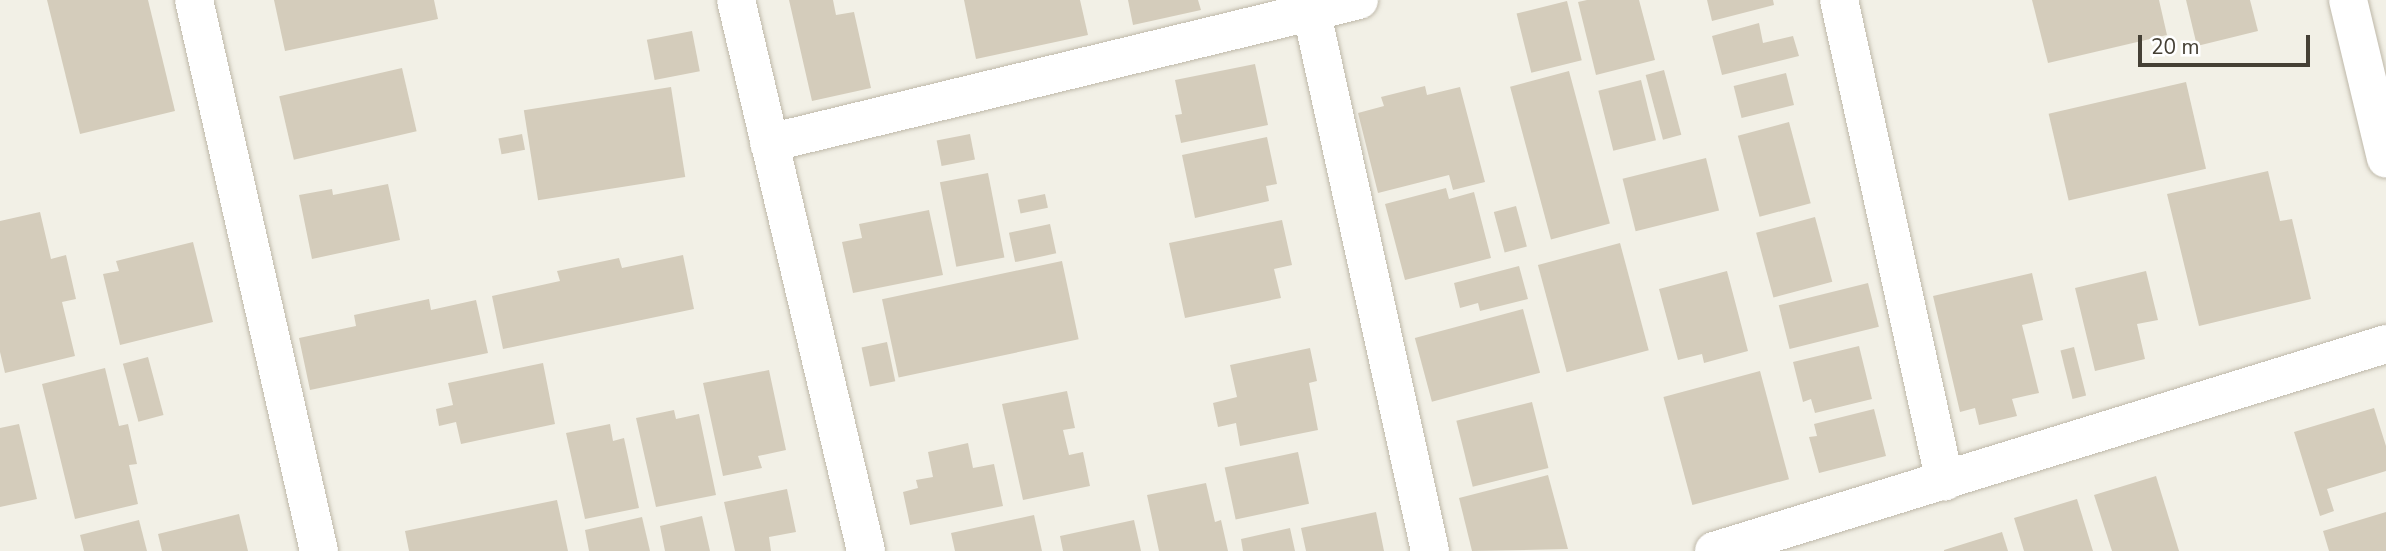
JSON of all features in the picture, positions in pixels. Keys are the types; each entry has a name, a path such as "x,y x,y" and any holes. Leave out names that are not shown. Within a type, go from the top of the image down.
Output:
{"street":[{"path":"194,0 319,551"},
{"path":"736,0 866,551"},
{"path":"769,143 1310,5 1359,0"},
{"path":"1839,0 1945,481"},
{"path":"2348,0 2386,158"},
{"path":"1310,5 1430,551"},
{"path":"1714,551 2386,344"}],"building":[{"path":"47,0 148,0 175,111 80,134"},
{"path":"274,0 434,0 438,19 285,51"},
{"path":"789,0 833,0 836,15 854,12 871,88 812,101"},
{"path":"964,0 1080,0 1088,35 976,59"},
{"path":"1128,0 1198,0 1201,10 1133,25"},
{"path":"1639,0 1655,60 1596,75 1578,2"},
{"path":"1707,0 1773,0 1774,5 1712,21"},
{"path":"2032,0 2159,0 2167,35 2048,63"},
{"path":"2186,0 2250,0 2258,31 2197,46"},
{"path":"1567,1 1582,60 1531,73 1517,14"},
{"path":"1759,23 1763,43 1793,36 1799,56 1722,75 1712,36"},
{"path":"692,31 700,71 655,80 647,40"},
{"path":"1255,64 1268,125 1181,143 1175,115 1182,114 1175,80"},
{"path":"402,68 417,131 294,160 279,96"},
{"path":"1664,70 1681,135 1663,140 1646,75"},
{"path":"1569,71 1610,224 1551,239 1510,87"},
{"path":"1786,73 1794,105 1742,118 1734,86"},
{"path":"1641,80 1656,140 1613,151 1598,91"},
{"path":"2186,82 2206,169 2069,200 2049,114"},
{"path":"1425,86 1427,95 1460,87 1485,182 1453,190 1449,175 1378,193 1358,113 1384,106 1381,97"},
{"path":"671,87 685,177 538,200 524,110"},
{"path":"1789,122 1811,203 1760,217 1738,136"},
{"path":"522,134 525,150 501,154 498,139"},
{"path":"970,134 975,160 942,166 937,140"},
{"path":"1267,137 1277,184 1266,186 1269,201 1195,218 1182,155"},
{"path":"1706,158 1719,210 1636,231 1623,179"},
{"path":"2268,171 2280,221 2292,219 2311,299 2199,326 2167,194"},
{"path":"988,173 1004,257 956,267 940,182"},
{"path":"388,184 400,240 312,259 299,195 332,189 333,195"},
{"path":"1446,188 1449,199 1474,192 1491,258 1405,280 1385,204"},
{"path":"1045,194 1048,208 1021,214 1018,200"},
{"path":"1516,206 1527,247 1505,253 1494,212"},
{"path":"929,210 943,275 853,293 842,242 862,238 859,224"},
{"path":"40,212 51,259 66,255 76,299 62,302 75,356 5,373 0,352 0,221"},
{"path":"1815,217 1832,282 1773,298 1756,233"},
{"path":"1282,220 1292,265 1274,269 1281,298 1185,318 1169,243"},
{"path":"1050,224 1056,253 1015,262 1009,233"},
{"path":"193,242 213,322 120,345 103,274 119,271 116,261"},
{"path":"1620,243 1649,350 1567,372 1538,265"},
{"path":"683,255 694,309 503,349 492,296 560,281 557,271 619,258 622,268"},
{"path":"1062,261 1079,339 899,378 882,299"},
{"path":"1519,266 1528,299 1480,311 1478,303 1460,308 1454,283"},
{"path":"1727,271 1748,351 1704,363 1702,354 1678,360 1659,289"},
{"path":"2146,271 2158,320 2137,324 2145,359 2095,371 2075,288"},
{"path":"2032,273 2043,320 2022,325 2039,393 2012,399 2017,416 1979,425 1975,408 1960,412 1933,296"},
{"path":"1868,283 1879,327 1790,349 1779,305"},
{"path":"429,299 431,310 476,300 488,353 310,390 299,338 356,326 354,315"},
{"path":"1523,309 1540,373 1432,402 1415,338"},
{"path":"887,342 895,381 870,387 862,347"},
{"path":"1859,346 1872,399 1815,413 1811,399 1803,402 1793,362"},
{"path":"2074,347 2086,396 2073,399 2060,350"},
{"path":"1310,348 1317,381 1309,383 1318,430 1240,446 1236,423 1218,427 1213,403 1237,397 1230,365"},
{"path":"148,357 164,415 138,422 123,364"},
{"path":"543,363 555,424 461,444 456,422 439,426 436,409 453,405 448,383"},
{"path":"105,368 119,426 128,424 137,464 129,465 138,504 75,519 42,384"},
{"path":"769,370 786,450 758,456 762,468 723,476 703,383"},
{"path":"1760,371 1789,479 1692,505 1663,397"},
{"path":"1067,391 1075,428 1063,430 1069,455 1083,452 1090,486 1023,500 1002,404"},
{"path":"1532,402 1548,468 1473,487 1456,421"},
{"path":"2374,408 2386,446 2386,471 2327,489 2334,511 2320,516 2294,432"},
{"path":"1874,409 1886,456 1819,473 1809,437 1817,436 1814,424"},
{"path":"674,410 676,419 699,414 716,495 656,507 636,418"},
{"path":"19,424 37,499 0,507 0,428"},
{"path":"610,424 613,441 624,438 639,508 585,519 566,433"},
{"path":"968,443 973,468 994,464 1003,506 910,525 903,492 918,488 916,480 933,477 928,452"},
{"path":"1298,452 1309,504 1236,519 1225,468"},
{"path":"1548,475 1568,549 1472,551 1459,498"},
{"path":"2156,476 2179,551 2112,551 2094,495"},
{"path":"1206,483 1215,522 1221,520 1228,551 1159,551 1147,495"},
{"path":"787,489 796,532 769,537 771,551 735,551 724,502"},
{"path":"2077,499 2093,551 2024,551 2014,518"},
{"path":"557,500 568,551 409,551 405,531"},
{"path":"1376,512 1384,551 1306,551 1301,528"},
{"path":"2386,512 2386,551 2329,551 2323,531"},
{"path":"239,514 248,551 162,551 158,534"},
{"path":"1034,515 1042,551 955,551 951,533"},
{"path":"702,516 710,551 665,551 660,526"},
{"path":"642,517 650,551 589,551 585,530"},
{"path":"139,520 147,551 84,551 80,535"},
{"path":"1134,520 1141,551 1063,551 1060,536"},
{"path":"1290,528 1295,551 1243,551 1241,539"},
{"path":"2002,532 2008,551 1944,551 1944,550"}]}
